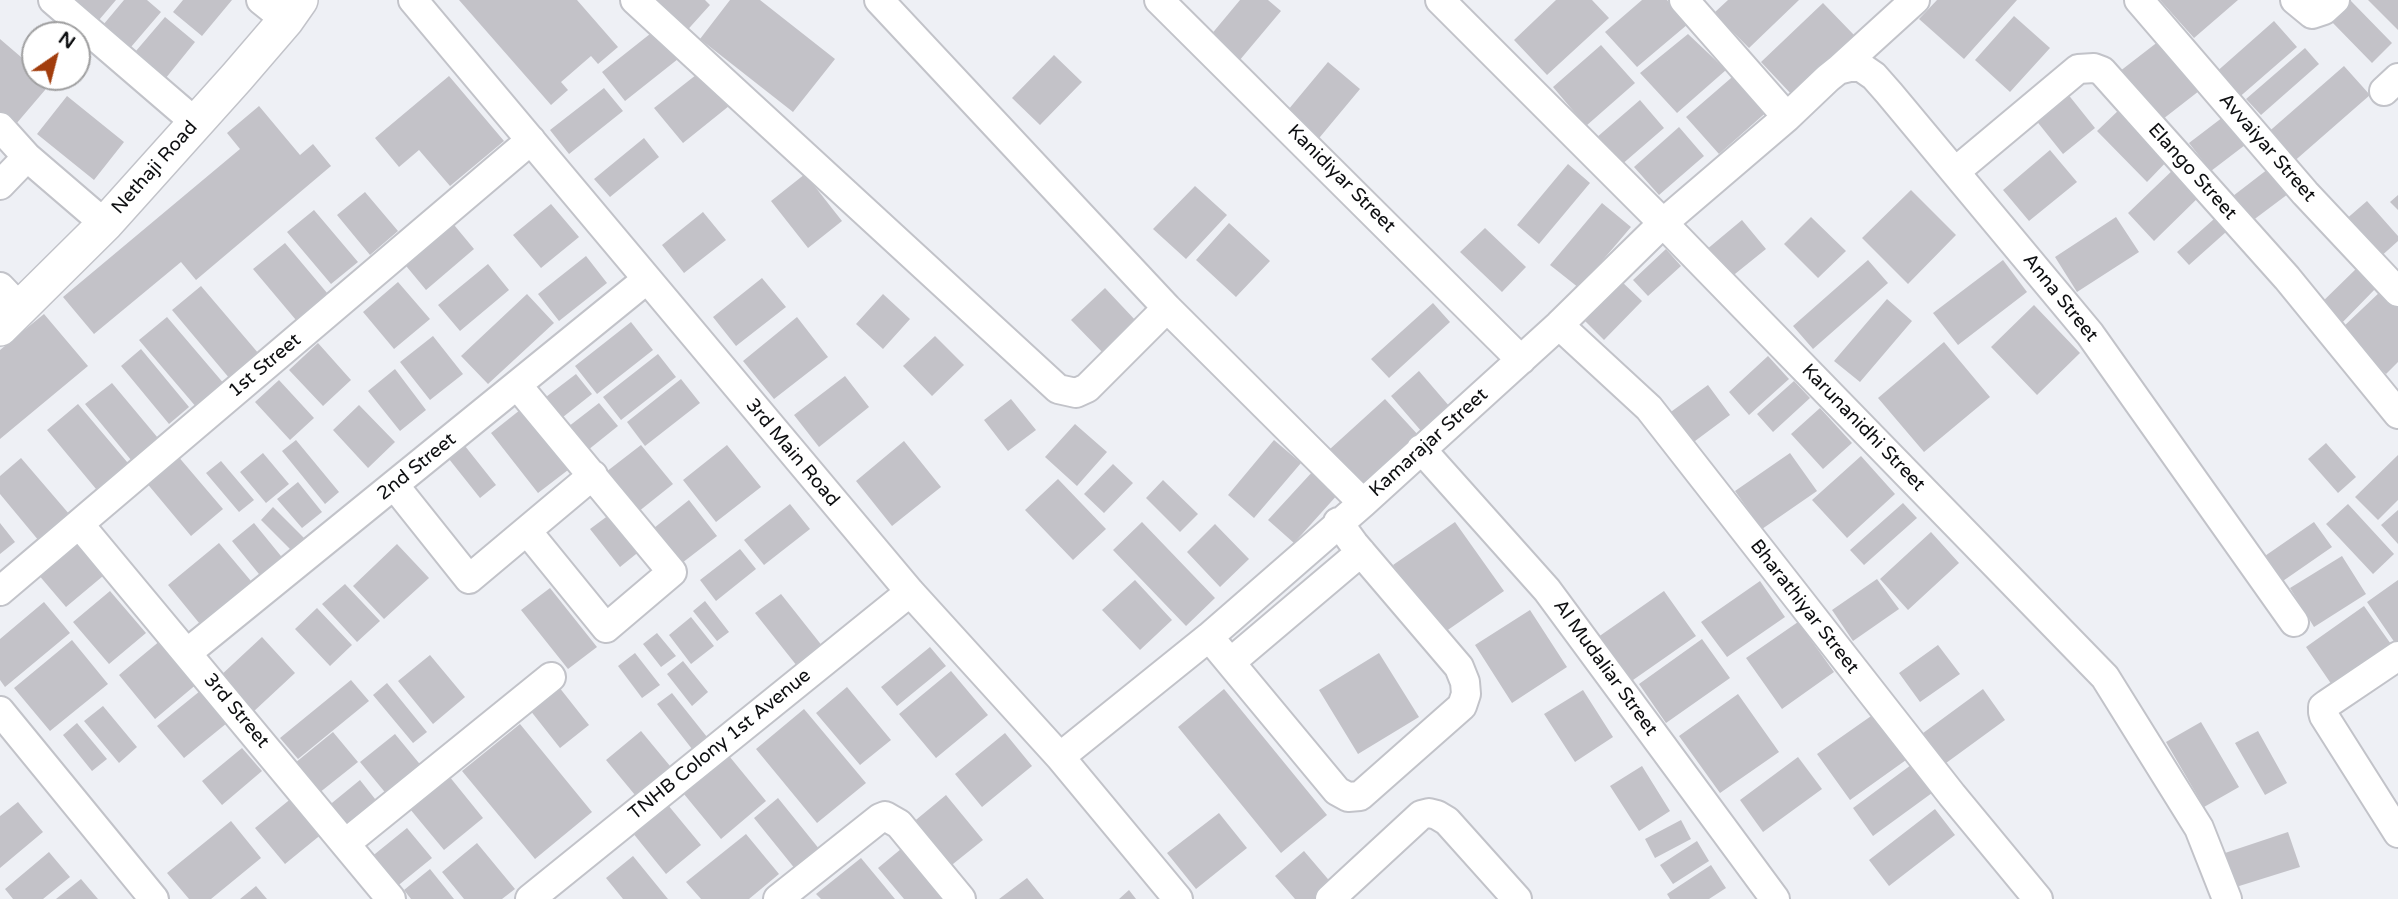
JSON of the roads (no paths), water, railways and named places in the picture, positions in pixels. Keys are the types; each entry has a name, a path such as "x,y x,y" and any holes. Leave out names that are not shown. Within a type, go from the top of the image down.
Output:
{"street":[{"path":"54,0 196,122"},
{"name":"3rd Main Road","path":"413,0 910,592 1060,757 1178,899"},
{"path":"635,0 1058,389 1076,393 1087,388 1167,308"},
{"path":"879,0 1167,308 1363,503"},
{"name":"Kanidiyar Street","path":"1159,0 1521,360"},
{"name":"Karunanidhi Street","path":"1440,0 1663,223 2105,677 2199,828 2227,899"},
{"path":"1684,0 1787,117 1915,0"},
{"name":"Avvaiyar Street","path":"2139,0 2305,193 2398,292"},
{"path":"2295,0 2312,14 2324,10 2335,0"},
{"name":"Nethaji Road","path":"7,308 105,224 196,122 283,7"},
{"name":"Anna Street","path":"1838,70 1861,67 1874,76 2090,334 2294,622"},
{"name":"Elango Street","path":"1956,172 2078,69 2084,67 2102,71 2287,278 2398,414"},
{"name":"Kamarajar Street","path":"1060,757 1209,637 1363,503 1559,325 1663,223 1787,117"},
{"path":"0,127 27,157 105,224"},
{"name":"1st Street","path":"0,591 531,140"},
{"path":"0,185 27,157"},
{"name":"2nd Street","path":"187,653 646,280"},
{"name":"Bharathiyar Street","path":"1559,325 1649,408 1952,795 2038,899"},
{"path":"517,385 672,572 606,628 527,531"},
{"name":"Al Mudaliar Street","path":"1420,449 1547,590 1775,899"},
{"path":"394,485 469,579 593,475"},
{"path":"1209,637 1337,790 1348,797 1360,796 1462,706 1466,694 1465,681 1458,667 1338,522"},
{"name":"3rd Street","path":"79,524 391,899"},
{"path":"1230,662 1361,552"},
{"name":"TNHB Colony 1st Avenue","path":"530,899 910,592"},
{"path":"2398,656 2323,707 2324,716 2398,834"},
{"path":"346,844 551,677"},
{"path":"0,711 154,899"},
{"path":"1345,894 1421,815 1429,813 1447,821 1517,899"},
{"path":"778,899 885,816 899,824 961,899"}]}
